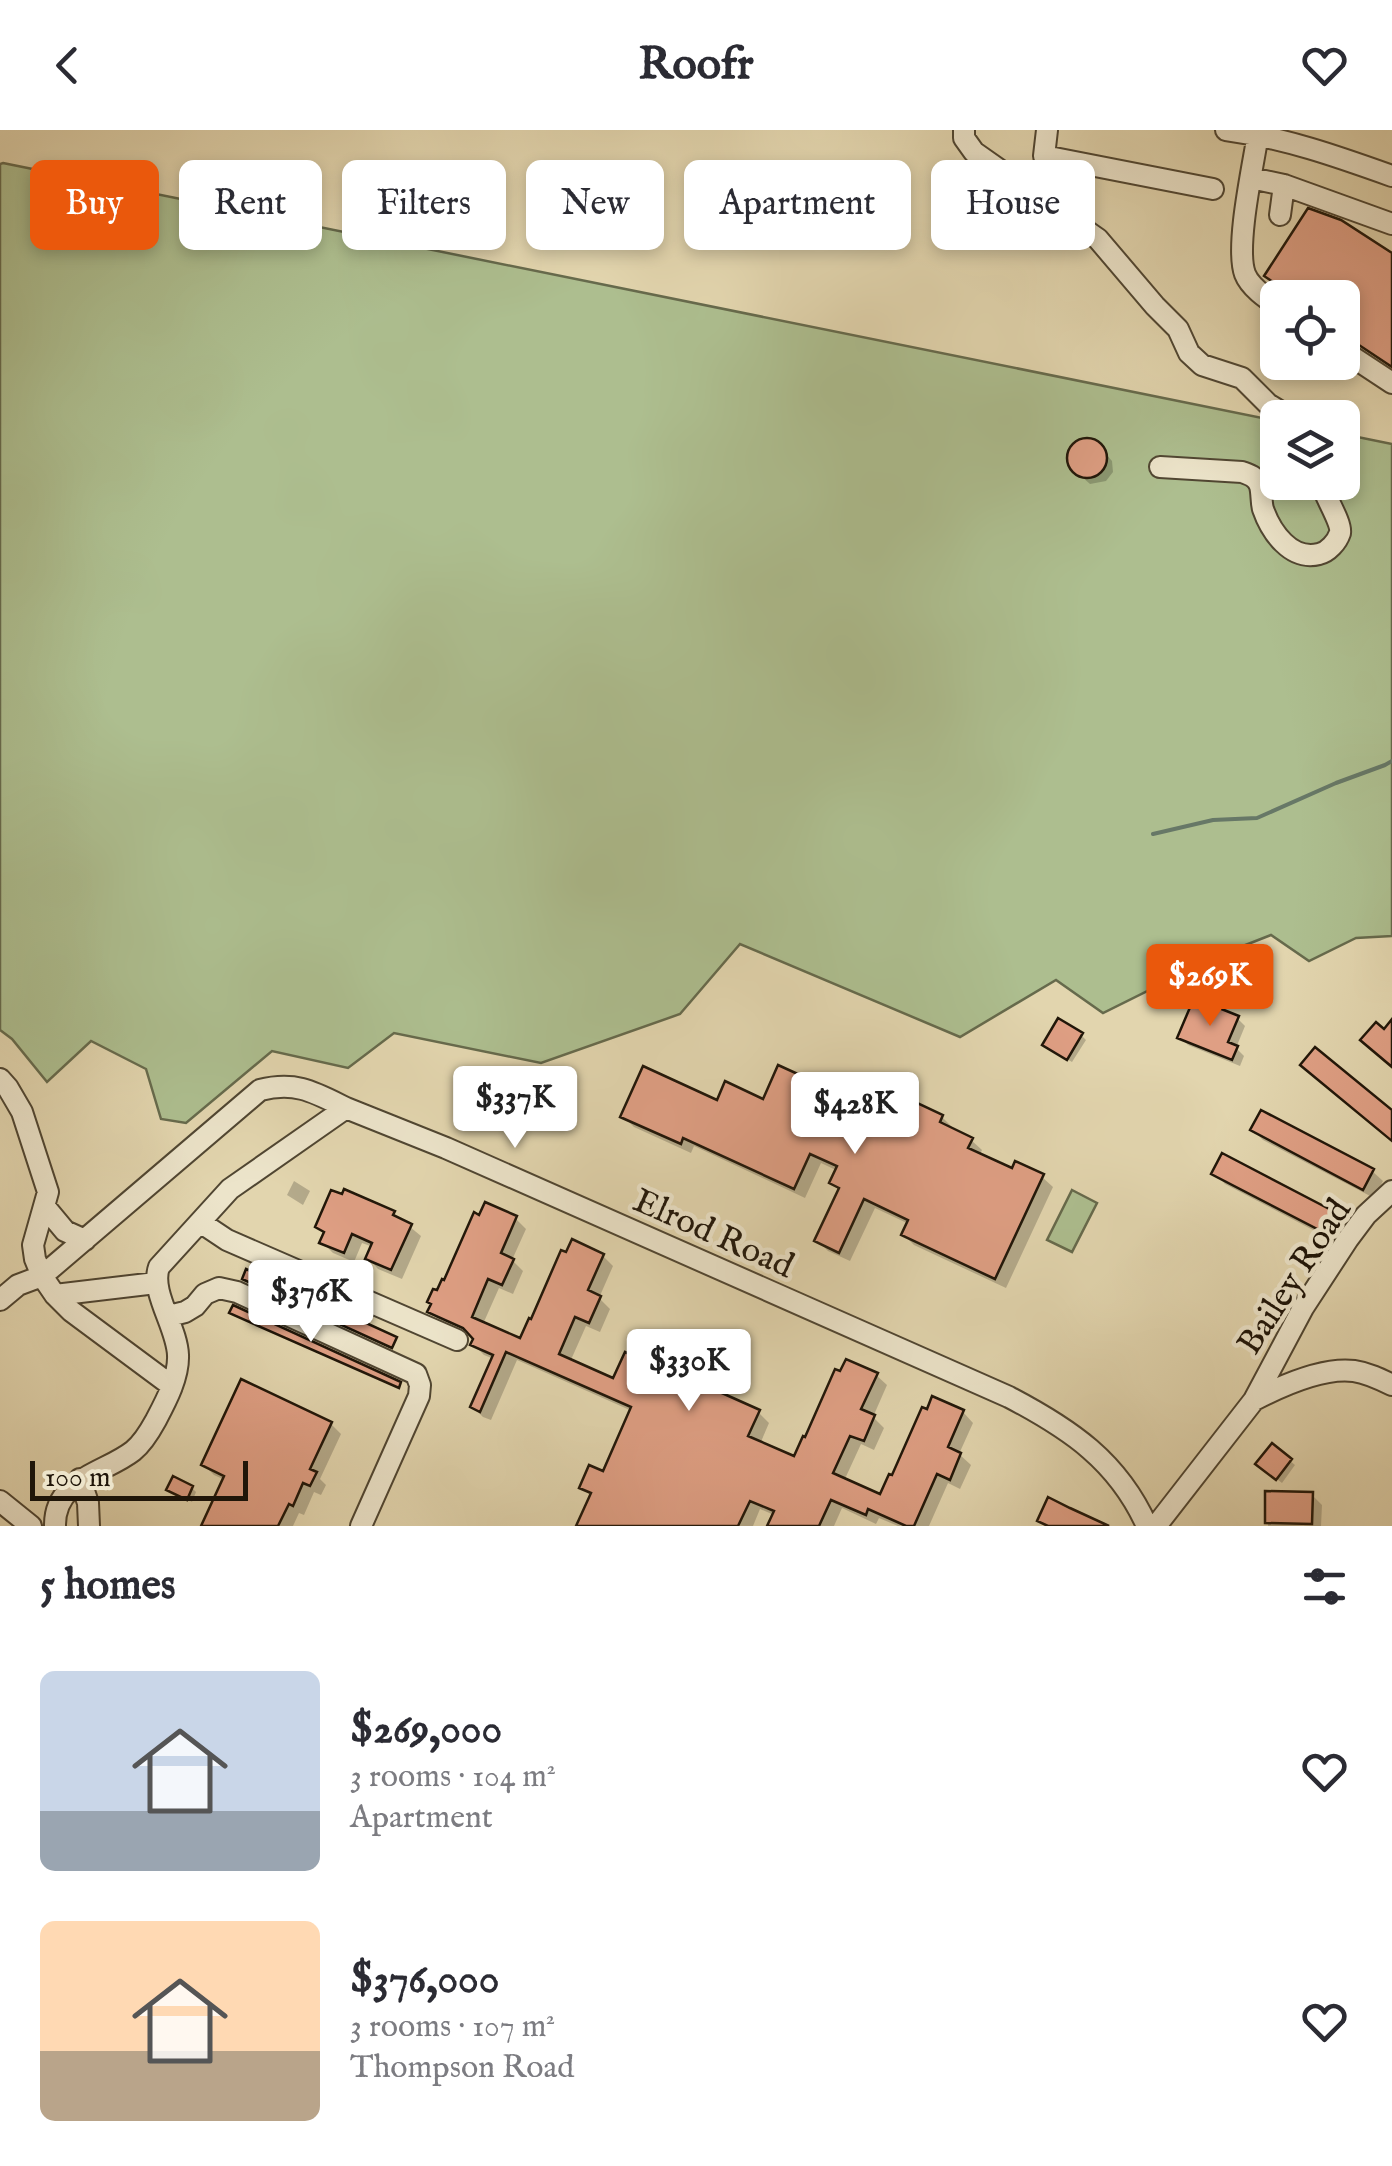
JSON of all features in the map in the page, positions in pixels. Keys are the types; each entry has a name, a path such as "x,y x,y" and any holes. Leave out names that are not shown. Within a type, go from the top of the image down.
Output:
{"street":[{"path":"964,130 964,138 974,152 1098,239 1178,329 1189,353 1202,365 1242,378 1264,400"},
{"path":"1046,130 1044,156 1213,188"},
{"path":"1226,130 1308,146 1392,176"},
{"path":"1258,134 1240,254 1246,278 1260,292"},
{"path":"1252,178 1284,185 1392,224"},
{"path":"1280,216 1284,185"},
{"path":"1360,362 1392,384"},
{"path":"1160,467 1242,472 1253,476 1260,485"},
{"path":"1261,500 1262,508 1289,549 1303,555 1325,552 1341,530 1327,500"},
{"path":"0,1079 22,1112 48,1192 33,1245 42,1276 71,1311 172,1386"},
{"name":"Elrod Road","path":"0,1300 18,1285 42,1276 260,1090 280,1085 307,1089 1052,1419 1088,1445 1111,1469 1137,1503 1147,1526"},
{"path":"55,1521 70,1488 80,1479 135,1450 172,1386 178,1356 156,1284 159,1267 230,1189 346,1108"},
{"name":"Bailey Road","path":"1156,1526 1254,1400 1327,1269 1366,1215 1392,1191"},
{"path":"45,1208 65,1231 85,1240"},
{"path":"200,1222 227,1240 457,1340"},
{"path":"55,1294 156,1284"},
{"path":"168,1316 185,1312 196,1306 204,1294 220,1288 416,1374 419,1396 361,1526"},
{"name":"Bailey Road","path":"1254,1400 1284,1384 1351,1370 1392,1385"},
{"path":"80,1479 88,1503 89,1526"},
{"path":"0,1501 32,1526"}],"green space":[{"path":"0,164 30,168 30,250 159,250 159,195 179,199 179,250 322,250 322,228 342,232 342,250 433,250 1260,418 1260,500 1360,500 1360,437 1392,444 1392,936 1356,938 1309,961 1271,935 1220,955 1103,1013 1056,980 960,1037 740,944 680,1014 541,1063 394,1033 348,1068 272,1051 186,1123 161,1119 146,1069 91,1041 47,1082 0,1030"},
{"path":"1072,1190 1097,1203 1072,1252 1047,1240"}],"building":[{"path":"1308,208 1341,220 1392,253 1392,367 1360,346 1360,280 1270,280 1264,276"},
{"path":"1087,438 1101,444 1107,458 1101,472 1087,478 1073,472 1067,458 1073,444"},
{"path":"1194,998 1239,1016 1228,1042 1238,1046 1232,1060 1177,1038"},
{"path":"1058,1018 1083,1033 1067,1060 1042,1045"},
{"path":"1392,1019 1392,1067 1360,1040 1376,1022 1384,1029"},
{"path":"1315,1047 1392,1110 1392,1141 1300,1065"},
{"path":"778,1065 835,1091 841,1078 875,1094 879,1085 943,1115 940,1122 973,1138 968,1148 1012,1168 1015,1161 1044,1174 995,1279 901,1235 908,1220 864,1199 839,1253 814,1241 839,1188 829,1183 837,1166 810,1154 794,1189 683,1138 681,1144 620,1117 643,1066 717,1100 725,1081 763,1099"},
{"path":"1261,1110 1374,1169 1363,1190 1250,1130"},
{"path":"1222,1153 1335,1212 1325,1233 1211,1174"},
{"path":"344,1189 395,1211 393,1215 412,1224 391,1270 365,1259 372,1243 352,1234 344,1253 319,1243 324,1232 315,1227 331,1190 342,1194"},
{"path":"485,1202 517,1216 501,1253 514,1259 502,1285 488,1279 472,1317 520,1338 561,1250 566,1252 572,1239 604,1254 588,1290 601,1296 589,1323 575,1317 559,1354 613,1378 625,1352 669,1372 681,1345 715,1360 704,1385 760,1410 748,1436 794,1456 835,1369 840,1371 846,1359 878,1373 861,1409 875,1415 864,1441 850,1436 833,1473 880,1494 922,1407 927,1409 932,1396 964,1410 948,1447 961,1453 950,1480 937,1474 914,1526 868,1509 866,1515 831,1500 819,1526 767,1526 774,1511 750,1501 738,1526 576,1526 591,1493 579,1488 589,1465 603,1471 631,1407 506,1352 480,1412 470,1407 493,1355 470,1345 473,1339 463,1328 427,1312 433,1289 437,1290 444,1280 474,1212 479,1215"},
{"path":"246,1269 322,1304 318,1314 242,1279"},
{"path":"233,1305 401,1382 399,1388 229,1313"},
{"path":"342,1312 397,1337 392,1348 337,1323"},
{"path":"241,1379 332,1422 310,1469 317,1472 310,1486 303,1483 278,1526 201,1526 224,1476 201,1465"},
{"path":"1272,1443 1292,1459 1276,1480 1255,1464"},
{"path":"173,1476 193,1486 187,1500 166,1490"},
{"path":"1265,1491 1313,1492 1312,1524 1265,1523"},
{"path":"1048,1497 1109,1526 1048,1526 1037,1521"}],"waterway":[{"path":"1153,834 1213,820 1257,818 1392,761"}]}
